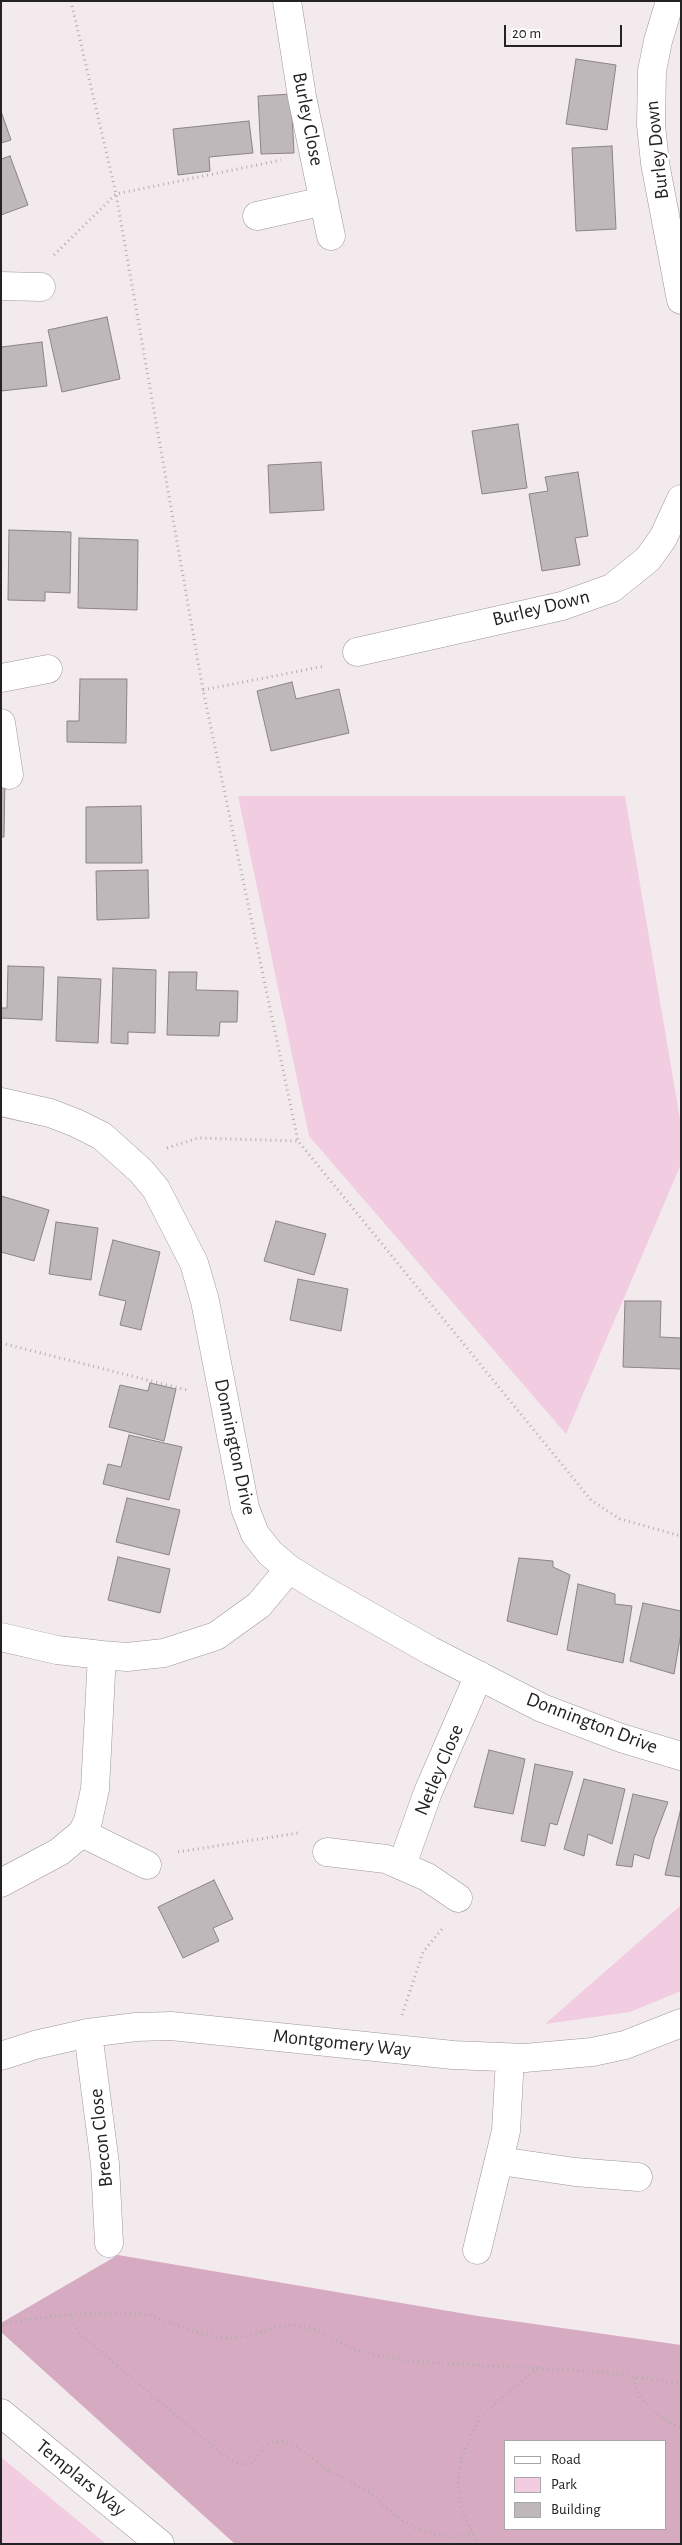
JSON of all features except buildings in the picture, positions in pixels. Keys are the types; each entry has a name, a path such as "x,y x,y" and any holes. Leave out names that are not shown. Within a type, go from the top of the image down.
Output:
{"street":[{"name":"Burley Close","path":"287,1 314,154 332,236"},
{"name":"Burley Down","path":"670,1 658,41 652,71 651,125 655,163 681,300"},
{"path":"257,216 324,201"},
{"path":"1,286 41,287"},
{"name":"Burley Down","path":"357,652 562,606 587,599 612,588 648,559 663,538 681,499"},
{"path":"1,678 48,669"},
{"path":"1,723 9,775"},
{"name":"Donnington Drive","path":"1,1102 35,1109 76,1123 102,1136 139,1169 156,1189 194,1263 205,1301 245,1508 255,1534 270,1553 289,1569 424,1646 542,1708 583,1724 681,1756"},
{"path":"1,1637 57,1650 102,1655 127,1657 164,1653 216,1636 259,1605 289,1569"},
{"path":"1,1883 60,1852 82,1832 92,1808 95,1789 102,1655"},
{"name":"Netley Close","path":"402,1865 428,1792 480,1675"},
{"path":"82,1832 147,1865"},
{"path":"327,1852 386,1860 402,1865 427,1877 458,1898"},
{"name":"Montgomery Way","path":"1,2056 35,2045 88,2033 136,2027 171,2026 510,2058 592,2052 625,2045 681,2023"},
{"name":"Brecon Close","path":"88,2033 105,2164 109,2243"},
{"path":"477,2250 500,2161 509,2106 510,2058"},
{"path":"500,2161 575,2172 638,2177"},
{"name":"Templars Way","path":"1,2413 160,2544"}],"path":[{"path":"71,1 116,194 203,690 298,1141 591,1500 620,1519 681,1536"},
{"path":"41,287 41,268 116,194 314,154"},
{"path":"203,690 359,660 357,652"},
{"path":"139,1169 173,1145 198,1138 298,1141"},
{"path":"1,1343 224,1399"},
{"path":"147,1865 163,1855 323,1829 327,1852"},
{"path":"391,2048 423,1952 448,1921 458,1898"},
{"path":"1,2325 22,2320 69,2314 103,2312 150,2315 202,2334 230,2339 248,2336 280,2326 296,2325 316,2330 350,2348 375,2355 425,2362 538,2367 681,2384"},
{"path":"69,2314 80,2334 219,2452 234,2462 244,2465 253,2462 265,2446 274,2442 284,2442 297,2447 326,2469 370,2492 394,2515 416,2528 453,2538 472,2533"},
{"path":"478,2544 461,2509 458,2483 462,2456 469,2436 480,2417 538,2367"},
{"path":"635,2378 635,2388 641,2398 654,2412 681,2429"}],"green space":[{"path":"238,796 625,796 681,1125 681,1164 566,1434 309,1136"},
{"path":"681,1905 681,1991 630,2012 545,2024"},
{"path":"1,2457 106,2544 1,2544"}],"shaded area":[{"path":"118,2255 478,2316 681,2345 681,2544 235,2544 1,2332 1,2323"}]}
